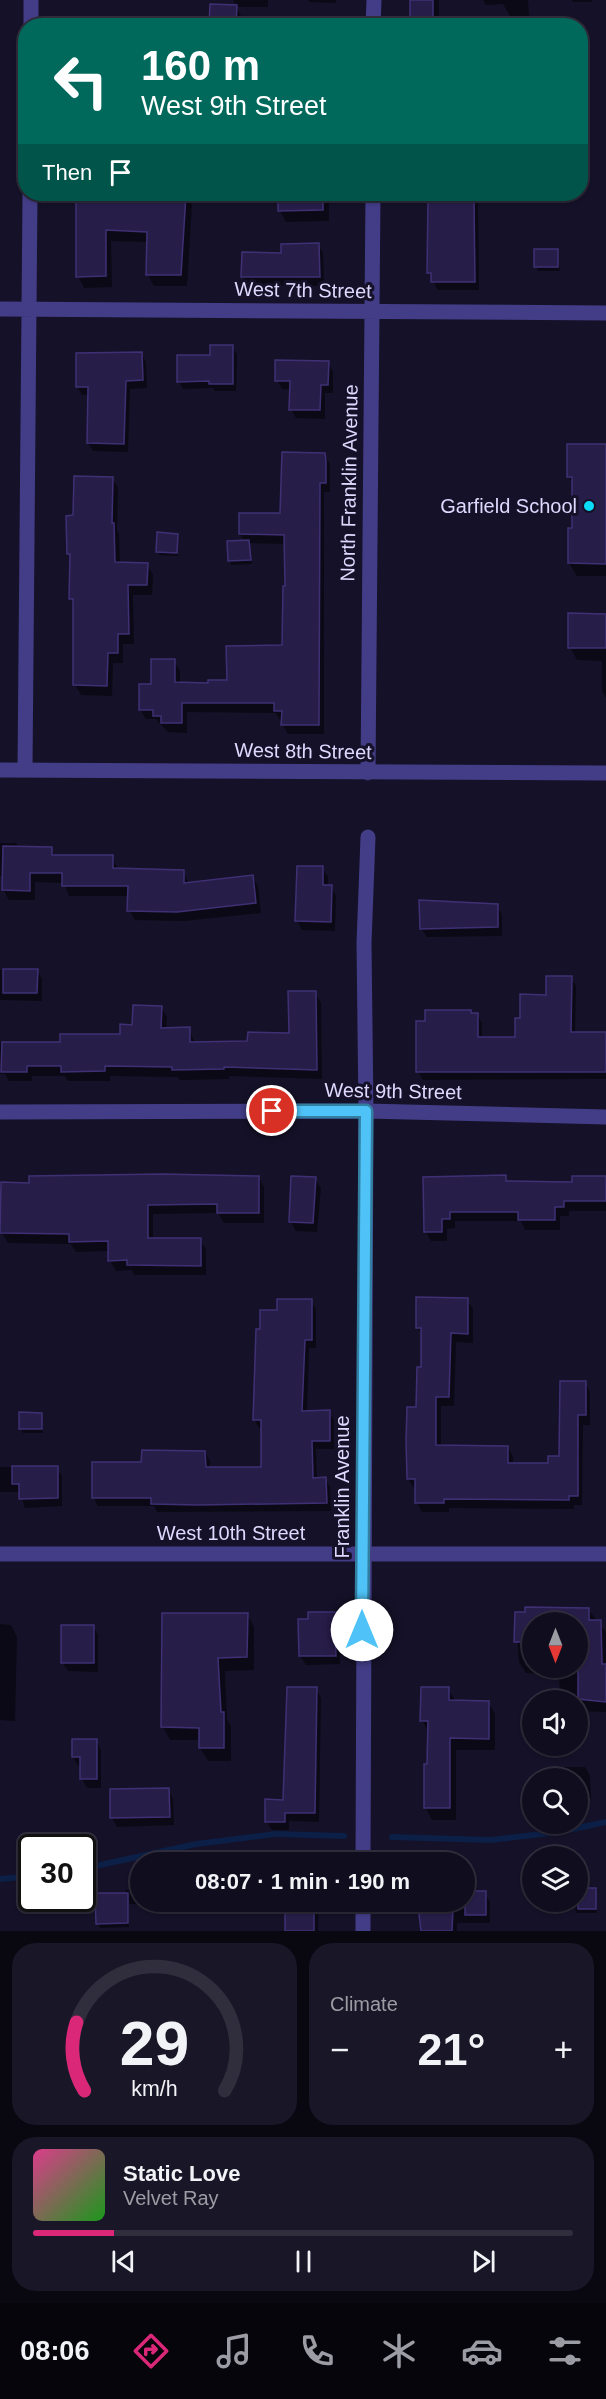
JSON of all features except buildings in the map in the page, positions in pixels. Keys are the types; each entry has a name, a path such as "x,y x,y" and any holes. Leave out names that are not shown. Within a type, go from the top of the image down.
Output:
{"street":[{"path":"31,0 31,18"},
{"path":"374,0 374,18"},
{"path":"25,770 30,201"},
{"name":"North Franklin Avenue","path":"368,773 373,201"},
{"name":"West 7th Street","path":"0,309 606,314"},
{"name":"West 8th Street","path":"0,770 606,773"},
{"path":"366,1111 364,933 368,837"},
{"name":"West 9th Street","path":"0,1112 366,1111 606,1117"},
{"name":"Franklin Avenue","path":"363,1852 362,1554 366,1111"},
{"name":"West 10th Street","path":"0,1554 606,1554"},
{"path":"363,1912 363,1931"}],"waterway":[{"path":"392,1837 491,1840 559,1832 606,1822"},
{"path":"96,1866 196,1844 275,1834 344,1836"},
{"path":"0,1879 18,1877"}],"place":[{"name":"Garfield School","path":"589,506"}],"route":[{"path":"272,1111 366,1111 362,1630"}]}
